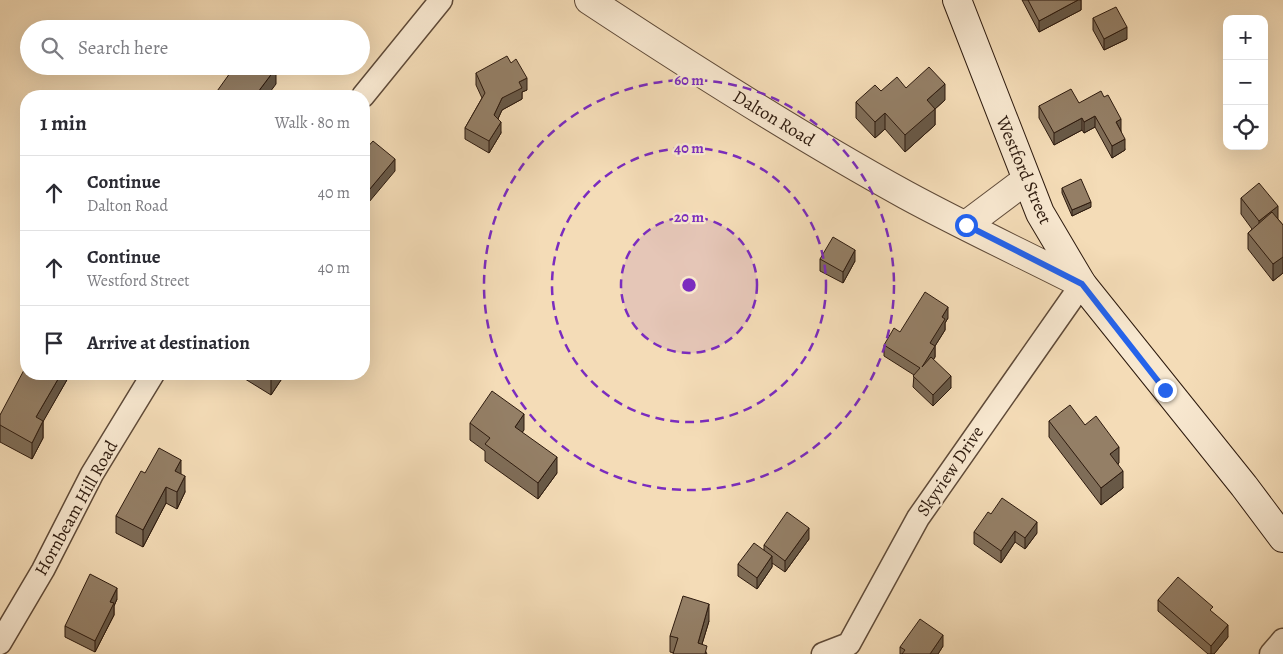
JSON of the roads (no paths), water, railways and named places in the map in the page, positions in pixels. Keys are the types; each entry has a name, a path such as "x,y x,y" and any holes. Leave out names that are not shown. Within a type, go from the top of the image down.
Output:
{"street":[{"path":"368,90 441,0"},
{"name":"Dalton Road","path":"589,0 678,59 790,129 907,196 1082,284"},
{"name":"Westford Street","path":"957,0 1040,213 1082,284 1244,486 1283,538"},
{"path":"966,225 1026,180"},
{"name":"Skyview Drive","path":"823,654 849,644 918,518 1082,284"},
{"name":"Hornbeam Hill Road","path":"0,643 43,570 92,474 149,380"},
{"path":"1271,654 1283,640"}]}
